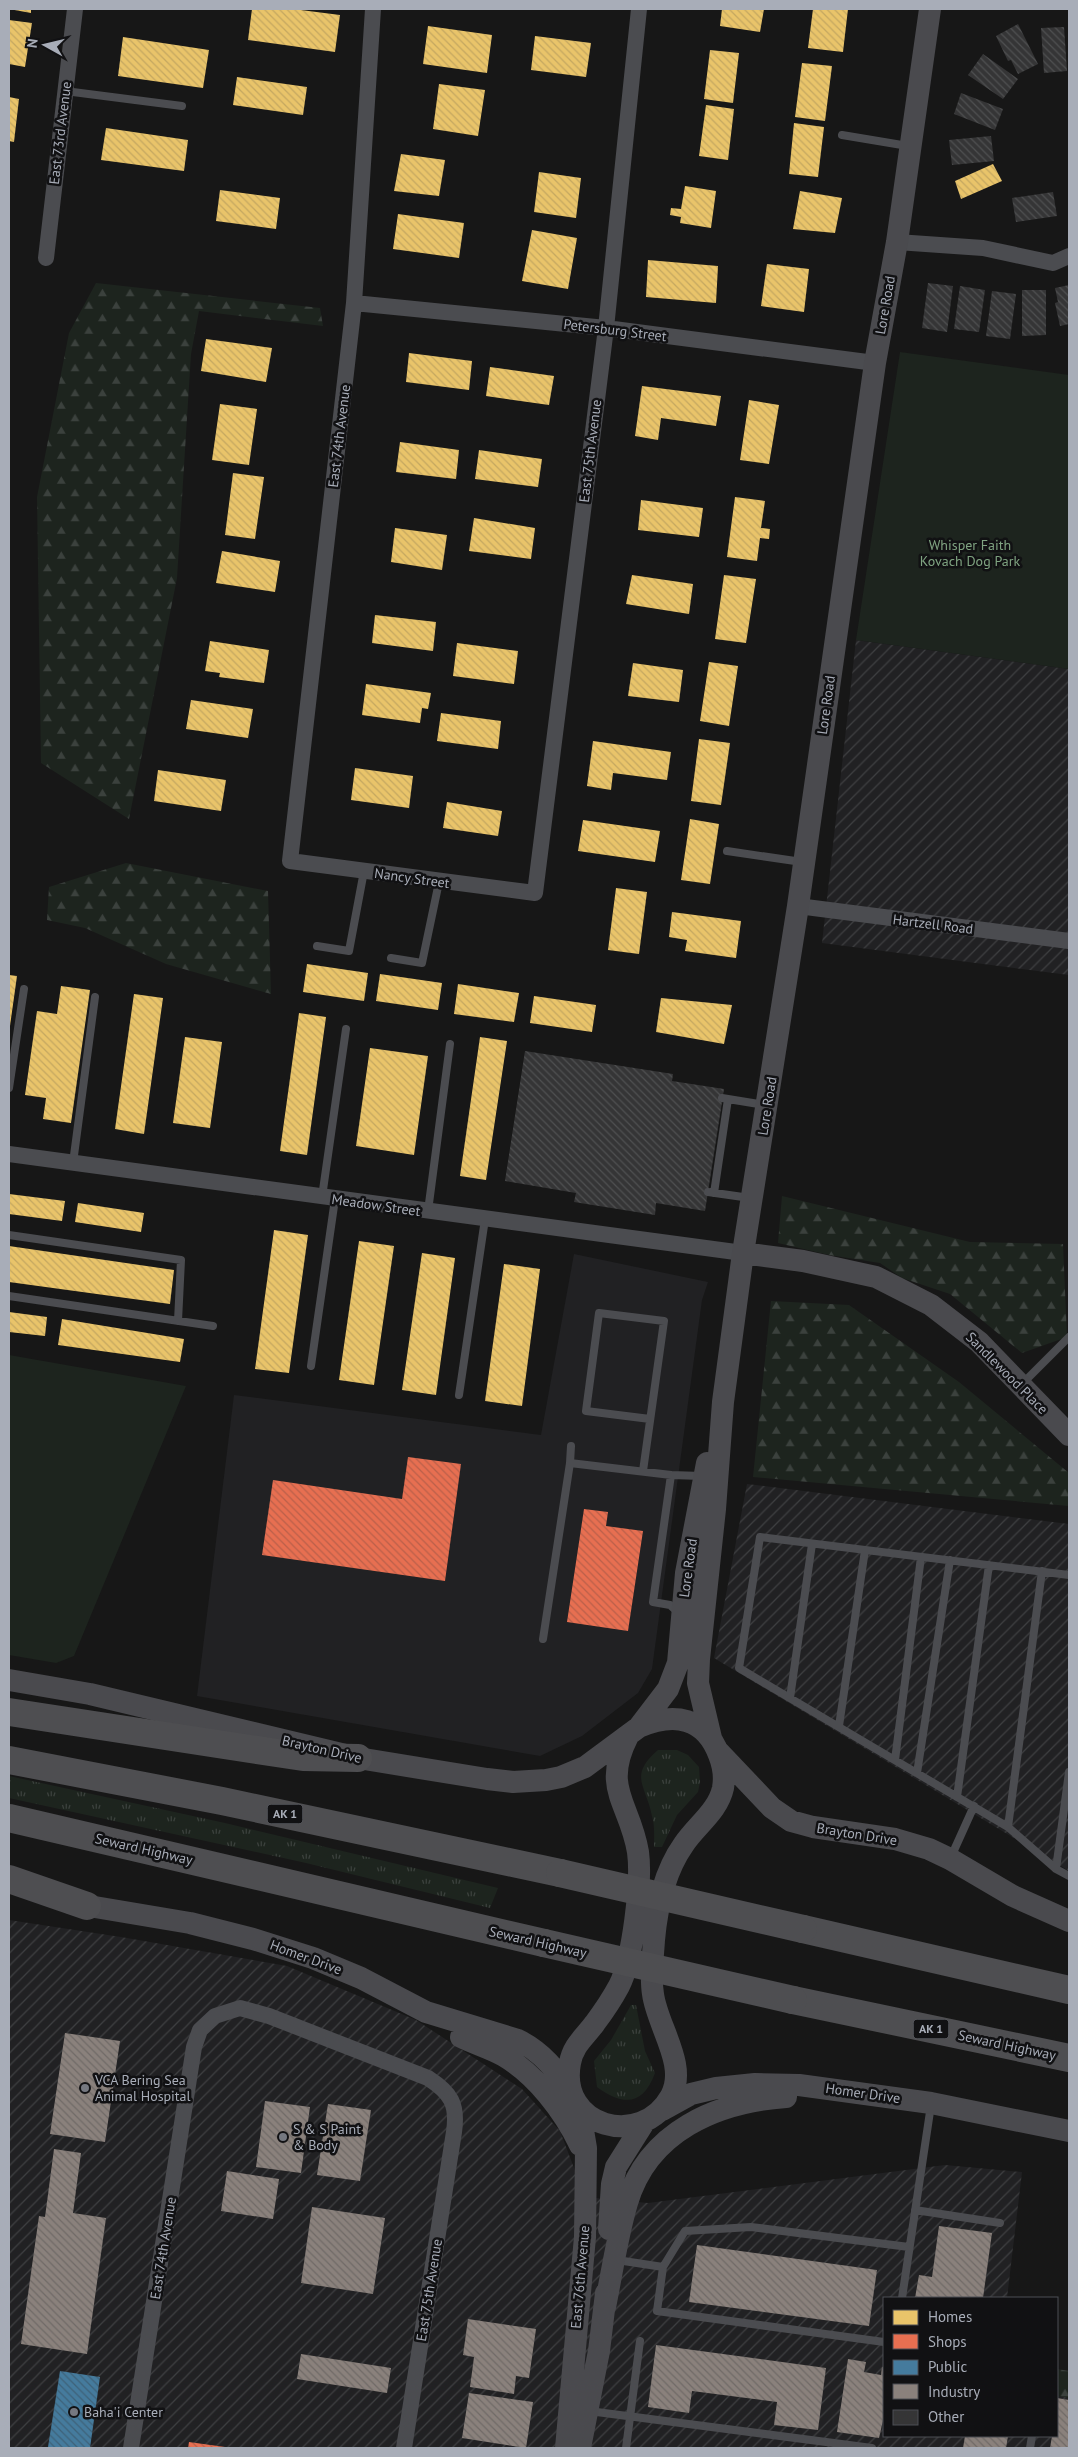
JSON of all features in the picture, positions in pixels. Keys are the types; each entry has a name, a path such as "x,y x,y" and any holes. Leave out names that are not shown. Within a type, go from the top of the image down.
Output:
{"highway":[{"path":"9,1712 303,1756 358,1758"},
{"name":"AK 1","path":"9,1760 222,1801 560,1873 1069,1990"},
{"name":"Seward Highway","path":"9,1818 792,2000 1069,2058"},
{"path":"9,1880 87,1906"}],"street":[{"name":"East 73rd Avenue","path":"46,258 75,9"},
{"name":"East 74th Avenue","path":"290,861 354,303 373,9"},
{"name":"East 75th Avenue","path":"535,893 606,328 640,9"},
{"name":"Lore Road","path":"652,2117 673,2093 677,2077 674,2057 660,2023 652,1993 654,1936 660,1900 667,1874 676,1857 719,1800 724,1780 721,1762 714,1744 698,1683 723,1402 752,1198 798,906 875,363 897,242 930,9"},
{"path":"897,242 983,248 1053,263 1069,256"},
{"name":"Petersburg Street","path":"354,303 606,328 875,363"},
{"name":"Nancy Street","path":"290,861 439,882 535,893"},
{"name":"Hartzell Road","path":"798,906 1069,941"},
{"name":"Meadow Street","path":"9,1154 428,1212 744,1253"},
{"name":"Sandlewood Place","path":"744,1253 803,1261 876,1277 931,1305 979,1342 1022,1384 1069,1435"},
{"name":"Lore Road","path":"633,1731 668,1689 676,1673 689,1554 704,1476 723,1402"},
{"name":"Brayton Drive","path":"9,1680 90,1694 358,1758 496,1780 530,1782 562,1777 575,1771 633,1731 657,1720 681,1720 698,1726 772,1808 786,1818 813,1827 895,1839 950,1858 1013,1896 1069,1921"},
{"name":"East 76th Avenue","path":"566,2448 585,2237 587,2163 569,2072 573,2051 614,1997 623,1979 631,1938 639,1872 638,1851 616,1784 618,1758 633,1731"},
{"name":"Homer Drive","path":"9,1893 190,1923 253,1939 337,1968 426,2012 518,2040 531,2047 554,2068 575,2099"},
{"name":"East 74th Avenue","path":"131,2448 194,2047 200,2030 215,2016 240,2008 269,2016 428,2078 445,2090 454,2106 454,2132"},
{"path":"426,2012 451,2031 502,2055 526,2070 575,2134 587,2163"},
{"name":"Homer Drive","path":"652,2117 691,2094 730,2086 799,2085 931,2102 1069,2131"},
{"path":"605,2308 626,2204 640,2172 662,2145 686,2126 712,2112 741,2103 797,2096 862,2094"},
{"path":"575,2099 594,2120 612,2126 631,2126 652,2117"},
{"name":"East 76th Avenue","path":"580,2448 605,2308 614,2173 618,2161 652,2117"},
{"name":"East 75th Avenue","path":"404,2448 454,2132"}],"lane":[{"path":"65,91 182,106"},
{"path":"842,135 910,146"},
{"path":"727,851 804,862"},
{"path":"317,946 348,951 364,871"},
{"path":"391,958 422,963 439,882"},
{"path":"9,1088 24,989"},
{"path":"73,1163 95,997"},
{"path":"311,1366 346,1029"},
{"path":"428,1212 450,1044"},
{"path":"752,1198 711,1192 725,1099 767,1105"},
{"path":"459,1395 484,1219"},
{"path":"9,1235 181,1260 178,1320"},
{"path":"9,1296 213,1326"},
{"path":"643,1471 664,1321 599,1313 586,1411 650,1419"},
{"path":"1022,1384 1069,1337"},
{"path":"543,1639 571,1446"},
{"path":"570,1463 704,1476"},
{"path":"671,1474 653,1602 670,1605 682,1615"},
{"path":"1069,1575 760,1538 739,1668 974,1806 1008,1828 1056,1869 1069,1876"},
{"path":"790,1698 812,1544"},
{"path":"839,1726 865,1550"},
{"path":"895,1760 921,1557"},
{"path":"917,1773 950,1560"},
{"path":"956,1797 989,1565"},
{"path":"1008,1828 1042,1571"},
{"path":"1056,1869 1069,1772"},
{"path":"950,1858 974,1806"},
{"path":"902,2297 931,2102"},
{"path":"914,2210 1000,2223"},
{"path":"883,2342 657,2311 663,2267 685,2231 751,2227 909,2247"},
{"path":"615,2260 663,2267"},
{"path":"626,2448 640,2342"},
{"path":"587,2411 825,2445 872,2448"}],"shaded area":[{"path":"856,640 1069,669 1069,975 822,943"},
{"path":"574,1254 708,1282 702,1300 652,1669 638,1693 582,1736 540,1756 197,1696 234,1395 541,1435"},
{"path":"747,1484 1069,1524 1069,1871 714,1658"},
{"path":"9,1920 121,1937 287,1966 416,2020 522,2089 560,2131 585,2197 648,2203 945,2165 1022,2172 1007,2297 883,2297 883,2437 1058,2437 1058,2384 1069,2385 1069,2448 9,2448"}],"green space":[{"path":"96,283 320,308 323,326 199,311 191,354 177,578 129,819 41,763 37,497 69,333"},
{"name":"Whisper Faith Kovach Dog Park","path":"900,352 1069,375 1069,669 856,640"},
{"path":"126,863 268,891 271,994 166,964 85,928 47,920 49,887"},
{"path":"782,1196 970,1242 1063,1244 1067,1337 1022,1353 950,1294 902,1278 880,1263 829,1255 778,1243"},
{"path":"771,1301 849,1305 959,1382 1069,1473 1069,1506 753,1477"},
{"path":"9,1355 186,1386 74,1656 56,1663 9,1655"},
{"path":"658,1750 677,1750 688,1755 699,1767 700,1782 698,1792 677,1815 662,1847 654,1847 653,1820 641,1781 641,1774 649,1759"},
{"path":"9,1776 225,1823 498,1888 490,1908 306,1863 9,1798"},
{"path":"631,2005 636,2005 645,2051 655,2073 645,2092 631,2100 624,2100 606,2093 597,2087 594,2061 611,2040"},
{"path":"1058,2369 1069,2371 1069,2398 1058,2396"}],"building: Homes":[{"path":"9,9 31,9 31,13"},
{"path":"252,9 293,9 340,15 335,52 248,40"},
{"path":"722,9 764,9 760,32 720,26"},
{"path":"813,9 848,9 843,52 808,48"},
{"path":"9,20 32,23 25,67 9,64"},
{"path":"428,26 492,35 487,73 423,64"},
{"path":"535,36 591,43 586,77 531,70"},
{"path":"123,37 209,50 203,88 118,76"},
{"path":"710,50 739,53 733,103 704,99"},
{"path":"802,63 832,66 825,121 795,117"},
{"path":"237,77 307,87 303,115 233,105"},
{"path":"439,84 485,90 478,136 433,129"},
{"path":"9,97 19,99 14,142 9,141"},
{"path":"706,105 734,109 728,160 699,156"},
{"path":"794,123 824,127 818,177 789,174"},
{"path":"106,128 188,140 184,171 101,160"},
{"path":"401,154 445,160 439,196 394,191"},
{"path":"993,164 1002,181 961,199 955,181"},
{"path":"539,172 581,178 576,218 534,212"},
{"path":"685,186 716,191 711,228 680,223 681,217 670,215 671,208 681,209"},
{"path":"220,190 280,198 276,229 216,221"},
{"path":"800,191 842,198 835,233 793,229"},
{"path":"398,214 464,223 459,258 393,249"},
{"path":"532,230 577,238 568,289 522,281"},
{"path":"648,260 718,266 716,303 646,297"},
{"path":"767,264 809,269 804,312 761,306"},
{"path":"206,339 272,348 266,382 201,371"},
{"path":"409,353 472,361 469,390 406,382"},
{"path":"490,367 554,376 549,405 486,396"},
{"path":"642,386 721,396 716,426 661,418 658,440 635,436"},
{"path":"749,400 779,405 769,464 740,460"},
{"path":"220,404 257,409 249,465 212,460"},
{"path":"400,442 459,450 456,479 396,472"},
{"path":"479,450 542,459 538,487 475,479"},
{"path":"233,473 264,477 255,539 225,535"},
{"path":"735,497 765,501 761,528 770,529 769,539 760,538 757,561 727,557"},
{"path":"641,500 703,508 699,537 638,530"},
{"path":"474,518 535,528 531,559 469,551"},
{"path":"395,528 447,535 442,570 391,562"},
{"path":"222,551 280,561 275,592 216,583"},
{"path":"632,575 693,584 689,614 626,604"},
{"path":"724,575 756,579 746,643 715,639"},
{"path":"375,615 436,622 433,651 372,643"},
{"path":"210,641 269,650 264,683 219,677 220,673 205,671"},
{"path":"457,643 518,651 514,684 453,676"},
{"path":"709,662 738,666 729,726 700,721"},
{"path":"633,663 683,670 679,702 628,696"},
{"path":"366,684 431,693 428,709 422,708 420,723 362,715"},
{"path":"191,700 253,709 248,738 186,729"},
{"path":"441,713 501,721 498,749 437,741"},
{"path":"699,739 730,743 721,805 691,801"},
{"path":"593,741 671,752 667,780 613,773 611,790 587,786"},
{"path":"355,768 413,776 409,808 351,800"},
{"path":"158,770 226,780 221,811 154,801"},
{"path":"447,802 502,811 498,836 443,828"},
{"path":"690,819 719,824 710,884 681,880"},
{"path":"583,820 660,831 655,862 578,851"},
{"path":"616,888 647,892 639,954 608,950"},
{"path":"672,912 741,921 736,958 685,951 687,940 669,937"},
{"path":"307,964 368,973 364,1001 303,992"},
{"path":"380,974 442,983 438,1010 376,1001"},
{"path":"9,975 17,976 10,1026 9,1026"},
{"path":"458,984 519,993 514,1022 454,1014"},
{"path":"61,986 90,990 71,1123 43,1119 46,1098 25,1095 37,1011 57,1014"},
{"path":"134,994 163,998 144,1134 115,1129"},
{"path":"534,996 596,1005 592,1032 530,1023"},
{"path":"661,998 732,1005 724,1044 656,1032"},
{"path":"299,1013 326,1017 307,1155 280,1151"},
{"path":"185,1037 222,1042 210,1128 173,1123"},
{"path":"480,1037 507,1041 486,1180 460,1176"},
{"path":"370,1048 428,1056 414,1155 356,1146"},
{"path":"9,1194 65,1201 62,1221 9,1214"},
{"path":"78,1203 144,1213 141,1232 75,1222"},
{"path":"274,1230 308,1235 289,1373 255,1369"},
{"path":"359,1241 394,1246 374,1385 339,1380"},
{"path":"9,1246 174,1270 170,1304 9,1282"},
{"path":"422,1253 455,1258 436,1395 402,1390"},
{"path":"504,1264 540,1269 522,1406 485,1401"},
{"path":"9,1312 47,1317 45,1336 9,1332"},
{"path":"62,1319 184,1339 180,1362 58,1345"}],"building: Shops":[{"path":"408,1457 461,1464 445,1581 262,1555 273,1480 402,1499"},
{"path":"584,1509 608,1512 606,1526 643,1531 628,1631 567,1622"},
{"path":"189,2442 225,2447 225,2448 188,2448"}],"building: Public":[{"name":"Baha'i Center","path":"60,2371 100,2377 90,2448 48,2447"}],"building: Industry":[{"name":"VCA Bering Sea Animal Hospital","path":"65,2033 120,2041 105,2142 50,2134"},
{"name":"S & S Paint & Body","path":"265,2101 310,2107 301,2173 256,2167"},
{"path":"328,2104 371,2110 360,2181 317,2175"},
{"path":"54,2149 81,2153 73,2213 106,2218 87,2354 21,2344 39,2216 45,2217"},
{"path":"227,2171 279,2179 273,2219 221,2211"},
{"path":"312,2207 385,2218 373,2294 301,2283"},
{"path":"939,2226 992,2233 983,2297 915,2297 919,2275 932,2277"},
{"path":"697,2245 877,2270 869,2326 689,2302"},
{"path":"468,2319 536,2329 529,2378 516,2376 514,2394 470,2387 474,2357 463,2355"},
{"path":"656,2345 826,2368 818,2430 774,2425 777,2402 692,2391 689,2413 648,2407"},
{"path":"301,2354 391,2368 387,2393 297,2379"},
{"path":"848,2359 866,2362 864,2372 881,2375 883,2367 883,2420 879,2438 837,2432"},
{"path":"469,2393 533,2402 526,2448 462,2438"},
{"path":"1058,2398 1069,2400 1069,2448 1050,2448 1052,2437 1058,2437"},
{"path":"965,2437 1008,2437 1006,2448 963,2448"}],"building: Other":[{"path":"1018,24 1038,64 1018,74 1011,60 1008,61 996,36"},
{"path":"1064,27 1067,71 1044,73 1041,28"},
{"path":"983,54 1018,79 1003,99 968,75"},
{"path":"961,93 1003,109 995,130 954,114"},
{"path":"991,136 994,161 952,165 949,140"},
{"path":"1053,192 1057,216 1016,222 1012,198"},
{"path":"928,283 953,286 947,332 922,328"},
{"path":"1069,285 1069,324 1060,326 1055,303 1058,302 1055,288"},
{"path":"960,286 985,290 979,332 954,329"},
{"path":"1022,290 1046,290 1046,335 1022,336"},
{"path":"992,291 1016,294 1010,339 986,336"},
{"path":"525,1051 673,1074 672,1081 724,1089 705,1211 656,1203 655,1215 574,1202 576,1193 505,1181"}],"place":[{"name":"VCA Bering Sea Animal Hospital","path":"85,2088"},
{"name":"S & S Paint & Body","path":"283,2137"},
{"name":"Baha'i Center","path":"74,2412"}]}
